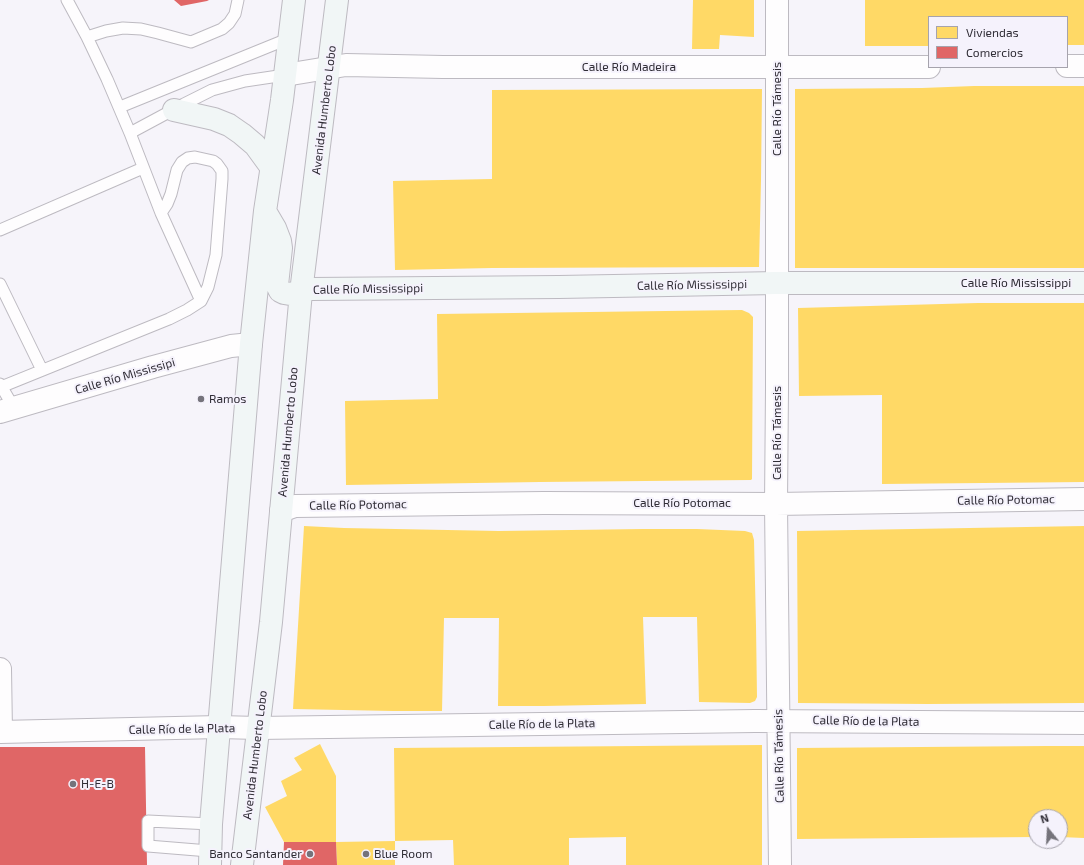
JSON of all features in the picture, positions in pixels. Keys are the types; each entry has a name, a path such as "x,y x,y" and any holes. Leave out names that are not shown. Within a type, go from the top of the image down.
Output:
{"main road":[{"path":"209,860 251,344 265,211 286,75 294,0"},
{"name":"Avenida Humberto Lobo","path":"242,865 271,622 301,292 337,0"},
{"path":"174,110 214,119 229,125 255,145 271,167"},
{"name":"Calle Río Mississippi","path":"265,211 275,228 280,241 281,248 276,284 280,291 290,294 311,289 777,283 1084,283"}],"street":[{"name":"Calle Río Támesis","path":"777,0 776,504 780,865"},
{"name":"Calle Río Madeira","path":"286,75 346,65 443,67 928,67"},
{"path":"1068,66 1084,66"},
{"name":"Calle Río Mississipi","path":"7,410 153,367 231,346 251,344"},
{"name":"Calle Río Potomac","path":"281,511 295,506 544,503 776,504 1084,499"},
{"path":"0,669 1,732"},
{"name":"Calle Río de la Plata","path":"1,732 219,727 258,728 778,721 1084,723"}],"lane":[{"path":"67,0 87,37 120,107 161,213 201,301"},
{"path":"87,37 106,31 123,28 158,33 192,42 222,29 230,23 235,14 238,0"},
{"path":"120,107 290,38"},
{"path":"130,133 184,104 218,88 245,81 286,75"},
{"path":"7,410 1,385 169,319 201,301 208,287 216,255 222,179 222,172 217,164 213,161 195,157 188,158 182,162 177,170 169,199 161,213"},
{"path":"0,230 143,168"},
{"path":"0,284 42,370"},
{"path":"209,860 148,846 148,821 211,824"}],"building: Viviendas":[{"path":"693,0 754,0 754,37 720,35 719,49 692,49"},
{"path":"865,0 1084,0 1084,45 1068,45 1068,16 928,16 928,46 865,46"},
{"path":"1084,86 1084,268 795,268 795,89"},
{"path":"762,89 759,267 492,268 395,270 393,181 492,179 492,90"},
{"path":"978,303 1084,303 1084,482 882,484 882,395 799,396 798,308"},
{"path":"742,310 749,313 753,317 751,480 346,485 345,401 438,399 437,314"},
{"path":"304,526 499,531 697,529 745,531 752,533 754,540 757,697 755,701 750,703 699,702 697,617 643,617 646,704 498,706 499,618 444,618 442,711 293,709"},
{"path":"1084,526 1084,703 798,703 797,531"},
{"path":"320,744 336,776 336,842 284,842 265,807 287,796 281,781 302,770 294,758"},
{"path":"762,745 762,865 626,865 626,837 569,838 569,865 454,865 453,840 395,841 394,748"},
{"path":"1084,746 1084,838 1068,837 1068,809 1028,809 1028,837 797,839 797,748"},
{"name":"Blue Room","path":"395,841 395,865 337,865 336,842"}],"building: Comercios":[{"path":"174,0 209,0 181,6"},
{"name":"H-E-B","path":"0,747 145,747 147,865 0,865"},
{"name":"Banco Santander","path":"284,842 336,842 337,865 283,865"}],"place":[{"name":"Ramos","path":"201,399"},
{"name":"H-E-B","path":"73,784"},
{"name":"Banco Santander","path":"310,854"},
{"name":"Blue Room","path":"366,854"}]}
